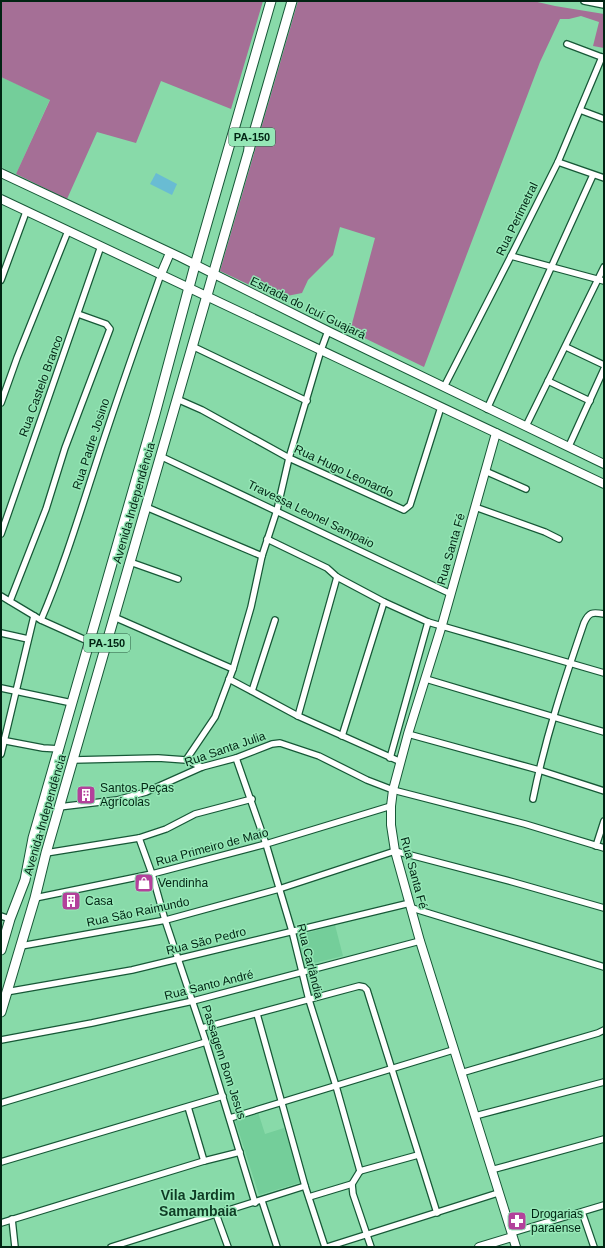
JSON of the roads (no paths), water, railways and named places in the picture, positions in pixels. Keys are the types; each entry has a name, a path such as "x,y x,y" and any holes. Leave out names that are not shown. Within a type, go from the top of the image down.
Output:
{"main road":[{"name":"Avenida Independência","path":"1,950 5,917 25,880 33,838 60,749 155,414 195,265 271,1"},
{"name":"Avenida Independência","path":"1,1012 292,1"},
{"path":"233,136 246,142 249,145 249,150"},
{"name":"Estrada do Icuí Guajará","path":"2,175 213,273 444,388 569,446 604,464"},
{"path":"1,199 604,484"},
{"path":"161,274 170,253"},
{"path":"155,414 171,420"},
{"name":"Rua Santa Fé","path":"496,433 442,625 408,734 393,790 391,806 392,837 395,851 420,941 516,1247"},
{"path":"478,1247 511,1235"}],"street":[{"path":"584,1 604,5"},
{"path":"567,44 603,58"},
{"name":"Rua Perimetral","path":"444,388 512,256 558,162 603,58"},
{"path":"580,110 604,119"},
{"path":"558,162 604,178"},
{"path":"487,408 593,175"},
{"path":"1,280 26,212"},
{"path":"1,403 17,358 68,231"},
{"name":"Rua Castelo Branco","path":"1,534 101,246"},
{"path":"512,256 601,280"},
{"path":"526,426 601,280 604,267"},
{"name":"Rua Padre Josino","path":"41,620 55,586 79,518 107,428 161,274"},
{"path":"10,601 46,510 65,448 110,329 106,324 78,314"},
{"path":"186,760 216,717 230,679 251,607 262,556 277,510 290,458 321,350 328,331"},
{"path":"192,346 307,400"},
{"path":"566,347 604,365"},
{"path":"569,446 604,369"},
{"path":"548,381 590,401"},
{"name":"Rua Hugo Leonardo","path":"177,399 202,410 290,458 404,510 410,505 441,407"},
{"name":"Travessa Leonel Sampaio","path":"160,456 277,510 451,594"},
{"path":"485,472 526,489"},
{"path":"146,507 262,556"},
{"path":"475,507 545,532 559,539"},
{"path":"268,539 327,568 338,577 384,602 428,622 604,673"},
{"path":"130,562 178,579"},
{"path":"298,716 338,577"},
{"path":"1,596 41,620 90,642"},
{"path":"342,736 384,602"},
{"path":"533,799 553,716 570,663 588,615 591,613 604,614"},
{"path":"1,754 3,740 34,616"},
{"path":"114,617 233,669"},
{"path":"252,692 275,620"},
{"path":"390,758 428,622"},
{"path":"1,633 28,639"},
{"path":"230,679 298,716 401,762"},
{"path":"426,679 604,732"},
{"path":"1,688 72,704"},
{"path":"408,734 539,770 604,791"},
{"path":"3,740 43,748 60,749"},
{"name":"Rua Santa Julia","path":"60,807 117,800 146,792 202,767 236,758 272,744 280,743 319,756 367,780 393,790 526,824 604,848"},
{"path":"73,760 158,758 186,760 202,767"},
{"name":"Rua Carlândia","path":"236,758 252,799 266,844 278,889 292,931 309,1000 336,1086 360,1171"},
{"path":"46,853 139,838 166,829 195,814 252,799"},
{"name":"Rua Primeiro de Maio","path":"35,898 152,874 266,844 391,806"},
{"path":"596,846 604,821"},
{"name":"Passagem Bom Jesus","path":"139,838 202,1028 255,1203"},
{"path":"395,851 604,908"},
{"name":"Rua São Raimundo","path":"21,946 165,920 278,889 395,851"},
{"path":"411,906 604,967"},
{"name":"Rua São Pedro","path":"6,992 132,970 292,931 411,906"},
{"name":"Rua Santo André","path":"1,1040 92,1023 193,1000 302,973 420,941"},
{"path":"202,1028 359,986 364,987 367,990 437,1213"},
{"path":"257,1014 305,1186 326,1247 498,1193"},
{"path":"461,1073 604,1030"},
{"path":"1,1103 206,1042"},
{"path":"230,1118 453,1050"},
{"path":"475,1116 604,1082"},
{"path":"1,1162 223,1096"},
{"path":"188,1107 204,1161"},
{"path":"491,1170 604,1139"},
{"path":"1,1223 204,1161 240,1152"},
{"path":"309,1197 352,1184 360,1171 418,1156"},
{"path":"352,1184 371,1247"},
{"path":"111,1247 255,1203 305,1186"},
{"path":"262,1200 277,1247"},
{"path":"511,1235 604,1205"},
{"path":"582,1212 594,1247"},
{"path":"216,1214 228,1247"},
{"path":"12,1219 15,1247"}],"water":[{"path":"156,173 177,184 172,195 150,184"}],"place":[{"name":"Santos Peças Agrícolas","path":"86,795"},
{"name":"Vendinha","path":"144,883"},
{"name":"Casa","path":"71,901"},
{"name":"Drogarias paraense","path":"517,1221"}],"district":[{"name":"Vila Jardim Samambaia","path":"198,1204"}]}
